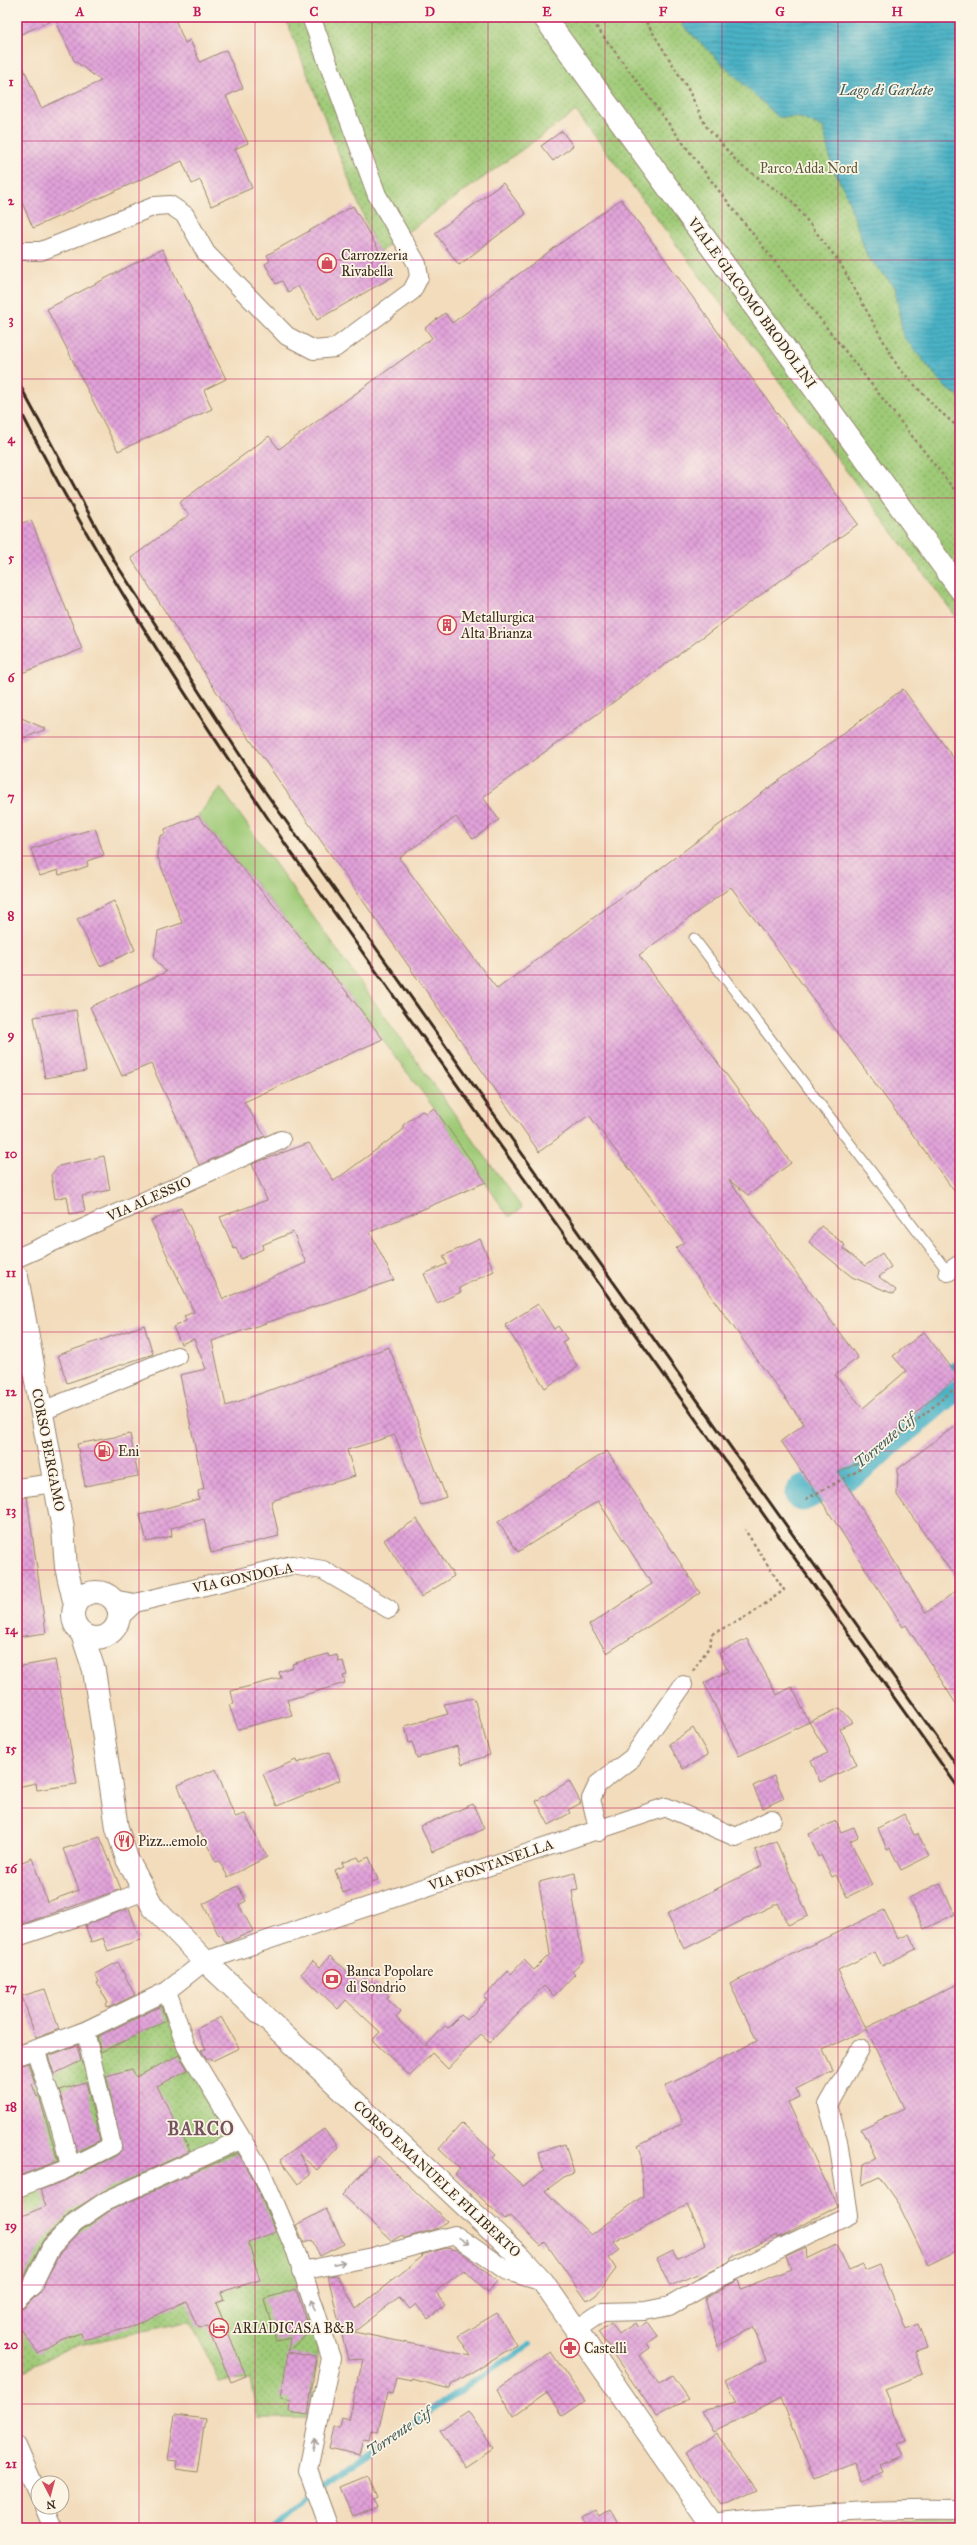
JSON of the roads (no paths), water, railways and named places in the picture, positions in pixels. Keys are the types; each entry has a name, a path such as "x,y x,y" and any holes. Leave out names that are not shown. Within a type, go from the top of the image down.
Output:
{"main road":[{"name":"VIALE GIACOMO BRODOLINI","path":"544,17 960,589"},
{"name":"CORSO BERGAMO","path":"17,1277 40,1412 63,1528 66,1566 75,1605 73,1621 82,1634"},
{"name":"CORSO BERGAMO","path":"63,1528 82,1576 109,1611"},
{"path":"75,1605 87,1594 109,1611"},
{"path":"82,1634 96,1639 109,1611"},
{"path":"94,1670 109,1611"},
{"path":"82,1634 94,1670"},
{"name":"CORSO EMANUELE FILIBERTO","path":"94,1670 117,1828 126,1859 153,1907 205,1961 521,2258 543,2282 577,2329 710,2527"}],"street":[{"path":"17,249 20,251 41,251 155,206 170,204 185,215 206,253 287,336 314,350 335,348 412,291 419,277 417,264 377,194 311,17"},
{"name":"VIA ALESSIO","path":"17,1258 281,1140"},
{"path":"40,1412 177,1356"},
{"path":"17,1488 55,1483"},
{"name":"VIA GONDOLA","path":"109,1611 135,1603 292,1565 323,1570 389,1609"},
{"path":"599,1832 591,1799 598,1784 632,1758 683,1685"},
{"name":"VIA FONTANELLA","path":"17,2056 85,2032 167,1991 205,1961 555,1843 599,1832 666,1807 736,1837 772,1820"},
{"path":"17,1937 83,1915 144,1891"},
{"path":"167,1991 186,2046 261,2171 296,2252 301,2271 331,2358 308,2470 311,2482 329,2528"},
{"path":"17,2188 70,2166 112,2146 85,2032"},
{"path":"35,2049 62,2129 70,2166"},
{"path":"577,2329 602,2312 645,2311 670,2306 714,2281 849,2215 838,2141 828,2105 860,2049"},
{"path":"17,2300 32,2286 51,2247 75,2222 106,2201 242,2139"},
{"path":"301,2271 373,2257 455,2235 507,2271 543,2282"},
{"path":"17,2446 30,2476"},
{"path":"710,2527 906,2509 960,2510"},
{"path":"47,2515 53,2528"}],"lane":[{"path":"694,938 954,1268"}],"water":[{"name":"Lago di Garlate","path":"680,17 960,17 960,397 946,388 903,336 895,287 867,256 846,193 832,167 823,127 797,117 778,117 684,27"}],"waterway":[{"name":"Torrente Cif","path":"802,1494 853,1469 960,1378"},
{"name":"Torrente Cif","path":"273,2528 326,2481 530,2344"}],"railway":[{"path":"17,380 115,562 251,772 960,1770"},
{"path":"17,404 110,574 214,737 286,845 960,1790"}],"place":[{"name":"Carrozzeria Rivabella","path":"327,263"},
{"name":"Metallurgica Alta Brianza","path":"447,625"},
{"name":"Eni","path":"104,1451"},
{"name":"Pizz...emolo","path":"124,1841"},
{"name":"Banca Popolare di Sondrio","path":"332,1979"},
{"name":"ARIADICASA B&B","path":"219,2328"},
{"name":"Castelli","path":"570,2348"}],"district":[{"name":"BARCO","path":"201,2129"}],"park label":[{"name":"Parco Adda Nord","path":"809,168"}]}
